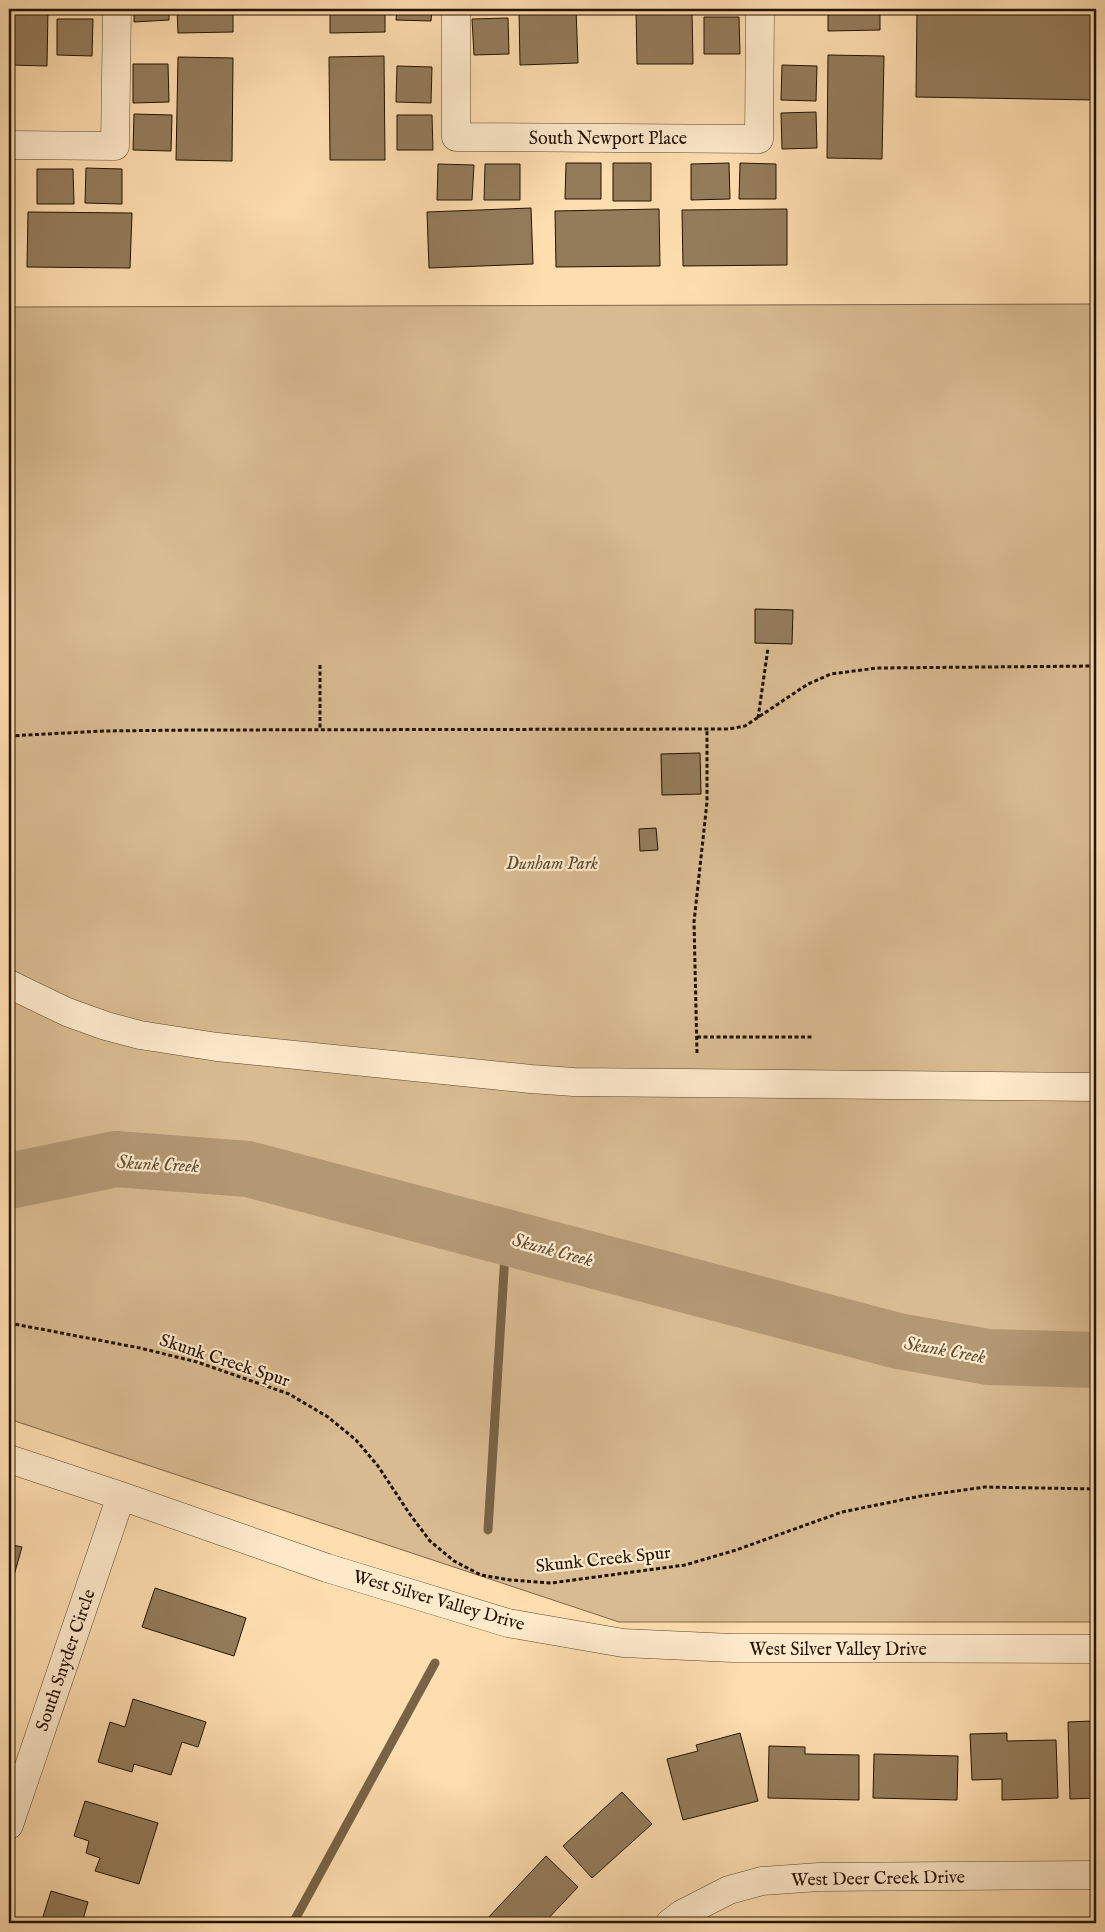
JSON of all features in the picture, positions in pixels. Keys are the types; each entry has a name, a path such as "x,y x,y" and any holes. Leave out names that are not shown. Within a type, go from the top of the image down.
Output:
{"street":[{"path":"9,145 115,146 117,9"},
{"name":"South Newport Place","path":"456,9 456,137 759,138 760,9"},
{"path":"9,984 67,1012 106,1026 148,1036 218,1047 531,1079 574,1082 1096,1087"},
{"name":"West Silver Valley Drive","path":"9,1459 328,1568 508,1623 623,1643 791,1649 1096,1649"},
{"name":"South Snyder Circle","path":"9,1825 121,1496"},
{"name":"West Deer Creek Drive","path":"670,1923 682,1914 729,1890 762,1881 819,1877 1096,1875"}],"path":[{"path":"758,718 768,648"},
{"path":"320,665 320,730"},
{"path":"9,736 103,731 707,730 745,726 808,684 831,674 853,670 877,668 1096,666"},
{"path":"707,730 707,802 694,922 697,1037 813,1037"},
{"name":"Skunk Creek Spur","path":"9,1323 140,1348 197,1362 289,1394 328,1418 356,1440 378,1466 430,1541 454,1561 481,1575 510,1580 551,1583 685,1564 736,1550 842,1512 921,1496 985,1487 1096,1489"}],"green space":[{"name":"Dunham Park","path":"1096,304 1096,1622 619,1622 9,1419 9,307"}],"building":[{"path":"9,9 48,9 47,66 9,65"},
{"path":"134,9 169,9 169,20 134,22"},
{"path":"177,9 233,9 233,32 178,33"},
{"path":"330,9 385,9 385,32 330,33"},
{"path":"397,9 432,9 431,21 396,20"},
{"path":"519,9 576,9 578,63 520,65"},
{"path":"636,9 692,9 693,64 637,64"},
{"path":"828,9 880,9 880,30 828,31"},
{"path":"917,9 1096,9 1096,100 916,97"},
{"path":"704,17 739,17 740,54 704,54"},
{"path":"508,18 509,54 474,55 472,19"},
{"path":"57,19 93,19 92,56 57,55"},
{"path":"828,55 884,56 882,159 827,158"},
{"path":"384,56 385,160 330,160 329,57"},
{"path":"178,57 233,58 232,161 176,160"},
{"path":"133,64 168,64 169,102 133,103"},
{"path":"782,65 817,66 816,101 781,100"},
{"path":"397,66 432,67 431,103 396,102"},
{"path":"816,112 817,148 782,149 781,113"},
{"path":"134,114 172,115 171,151 133,150"},
{"path":"397,115 432,115 433,150 397,150"},
{"path":"566,163 601,163 601,199 565,199"},
{"path":"613,163 651,163 651,201 613,201"},
{"path":"729,163 730,199 691,200 691,164"},
{"path":"740,163 776,164 776,199 739,199"},
{"path":"438,164 474,165 472,200 437,200"},
{"path":"485,164 520,164 520,200 484,200"},
{"path":"86,168 122,169 122,204 85,203"},
{"path":"37,169 73,169 74,204 37,204"},
{"path":"531,208 533,264 429,268 427,212"},
{"path":"659,209 660,266 556,267 555,211"},
{"path":"787,209 787,265 683,266 682,210"},
{"path":"28,212 132,213 130,268 27,267"},
{"path":"755,609 793,610 792,644 755,643"},
{"path":"700,753 701,794 662,795 661,754"},
{"path":"656,828 658,850 640,851 639,829"},
{"path":"9,1544 22,1547 11,1586 9,1586"},
{"path":"155,1588 246,1618 234,1656 142,1627"},
{"path":"133,1699 206,1722 198,1747 182,1742 171,1775 134,1764 132,1772 98,1762 110,1722 125,1727"},
{"path":"1091,1721 1091,1754 1096,1754 1096,1798 1070,1799 1068,1722"},
{"path":"740,1733 758,1801 683,1820 667,1759 698,1751 696,1745"},
{"path":"1007,1733 1007,1741 1056,1740 1058,1798 1002,1800 1002,1779 972,1780 970,1734"},
{"path":"769,1746 805,1747 805,1754 859,1755 859,1800 768,1798"},
{"path":"874,1754 958,1756 957,1800 873,1798"},
{"path":"622,1792 652,1824 592,1878 563,1846"},
{"path":"85,1801 158,1823 139,1884 95,1871 100,1858 86,1853 89,1841 74,1836"},
{"path":"546,1856 578,1887 544,1923 492,1923 487,1919"},
{"path":"51,1891 88,1902 82,1923 41,1923"}],"waterway":[{"name":"Skunk Creek","path":"9,1181 116,1159 248,1169 898,1341 988,1357 1096,1360"},
{"path":"488,1530 506,1238"},
{"path":"293,1923 435,1663"}]}
